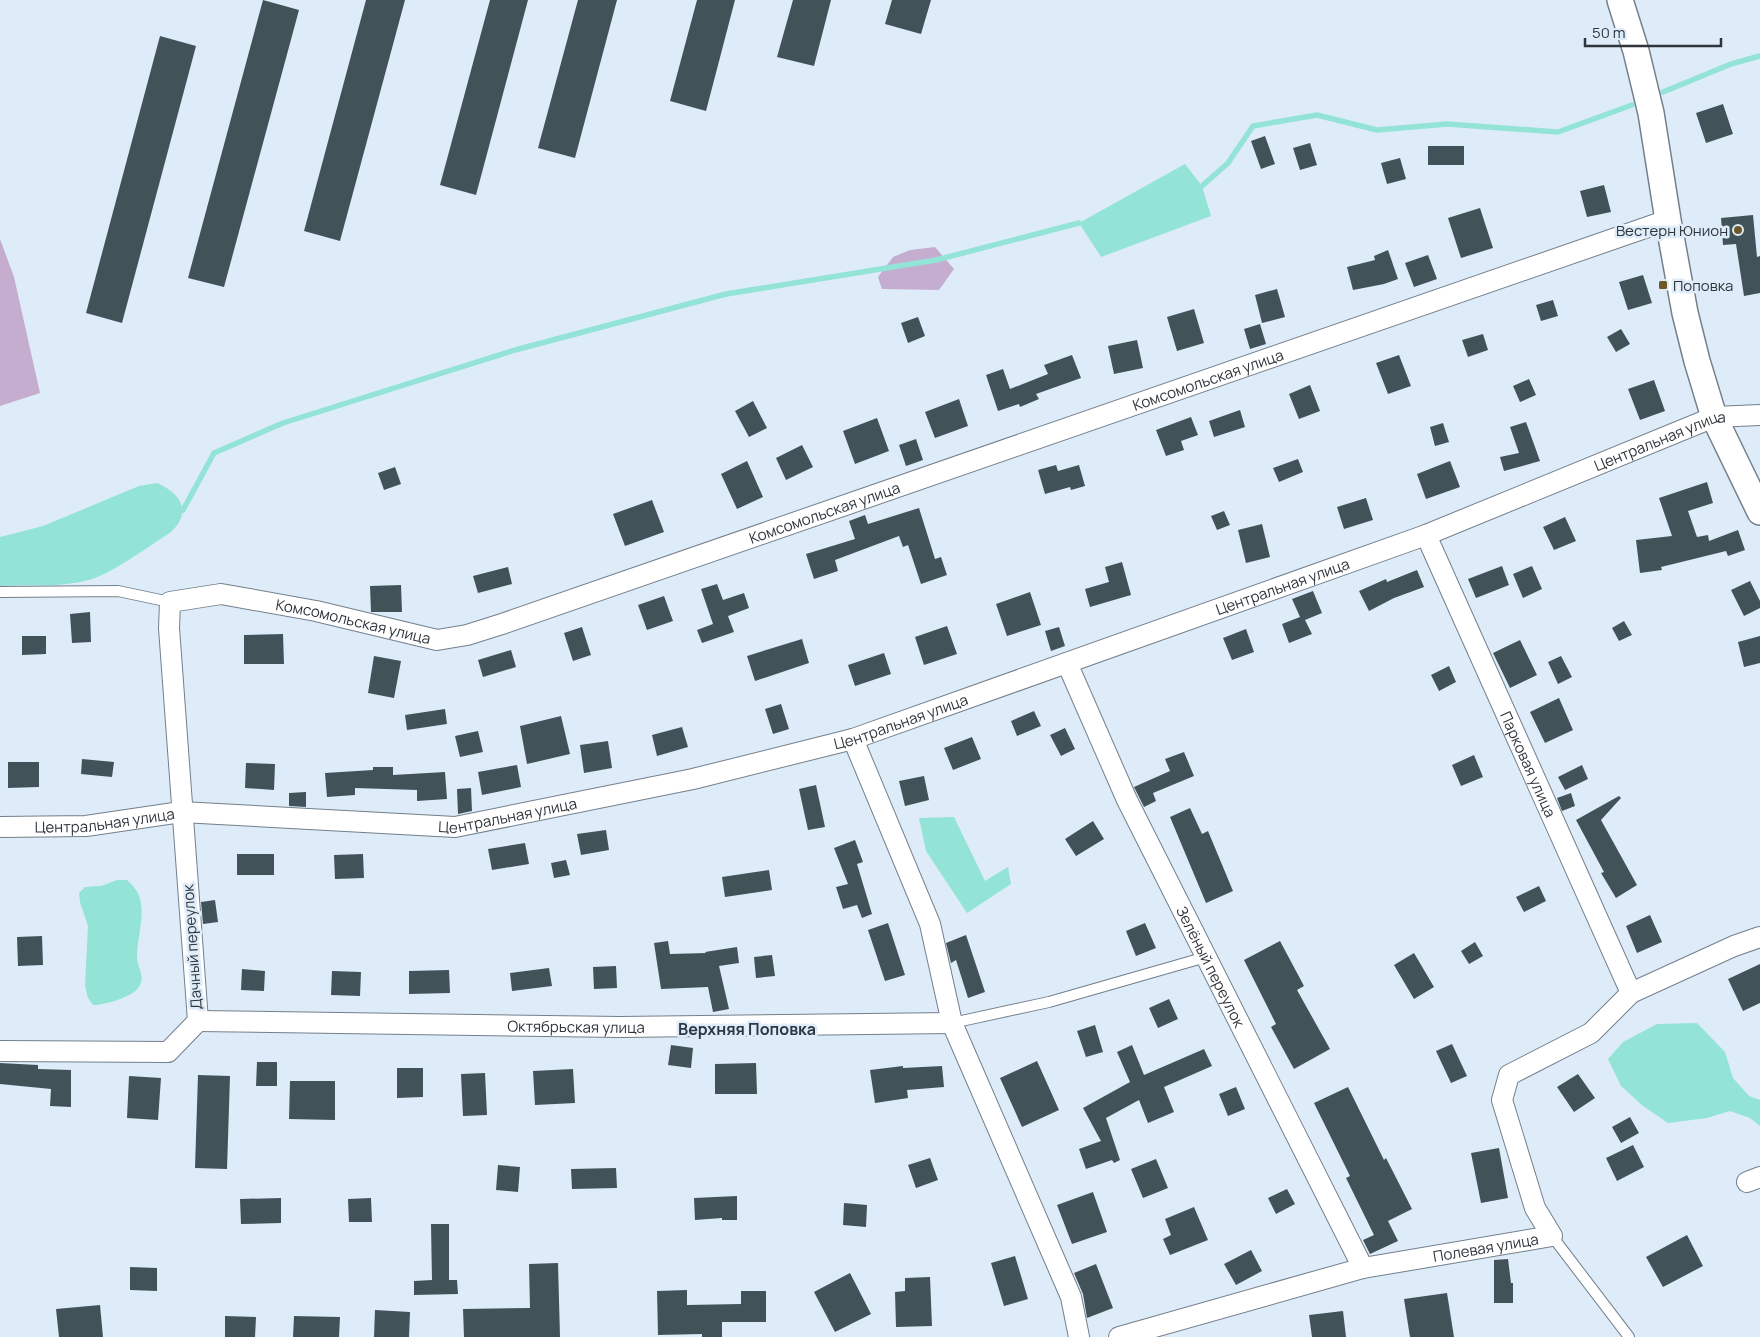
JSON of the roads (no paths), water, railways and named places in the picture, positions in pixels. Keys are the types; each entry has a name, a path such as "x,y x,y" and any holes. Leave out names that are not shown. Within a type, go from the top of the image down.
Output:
{"street":[{"path":"1620,0 1636,51 1651,113 1685,313 1697,361 1714,416 1760,512"},
{"name":"Комсомольская улица","path":"170,602 221,594 316,611 437,640 466,634 502,624 1668,220"},
{"name":"Центральная улица","path":"0,827 86,826 182,812 455,827 693,780 853,739 1426,535 1714,416 1760,415"},
{"name":"Парковая улица","path":"1426,535 1631,993"},
{"path":"170,602 169,628 182,812"},
{"name":"Зелёный переулок","path":"1067,662 1127,800 1363,1268"},
{"path":"853,739 930,924 952,1023 1071,1297 1079,1337"},
{"name":"Дачный переулок","path":"0,1051 168,1052 198,1021 182,812"},
{"name":"Полевая улица","path":"1119,1337 1363,1268 1552,1236 1535,1208 1502,1100 1509,1075 1591,1033 1631,993 1734,946 1760,937"},
{"name":"Октябрьская улица","path":"198,1021 620,1027 952,1023"}],"lane":[{"path":"0,592 118,591 170,602"},
{"path":"952,1023 1049,1002 1206,957"},
{"path":"1552,1236 1629,1337"}],"waterway":[{"path":"1663,92 1731,64 1760,56"},
{"path":"1202,186 1228,163 1253,126 1317,115 1377,130 1447,124 1558,132 1632,105"},
{"path":"183,510 214,453 283,423 515,350 726,294 936,260 1079,223"}],"place":[{"name":"Вестерн Юнион","path":"1738,230"},
{"name":"Поповка","path":"1663,285"}],"district":[{"name":"Верхняя Поповка","path":"747,1029"}]}
